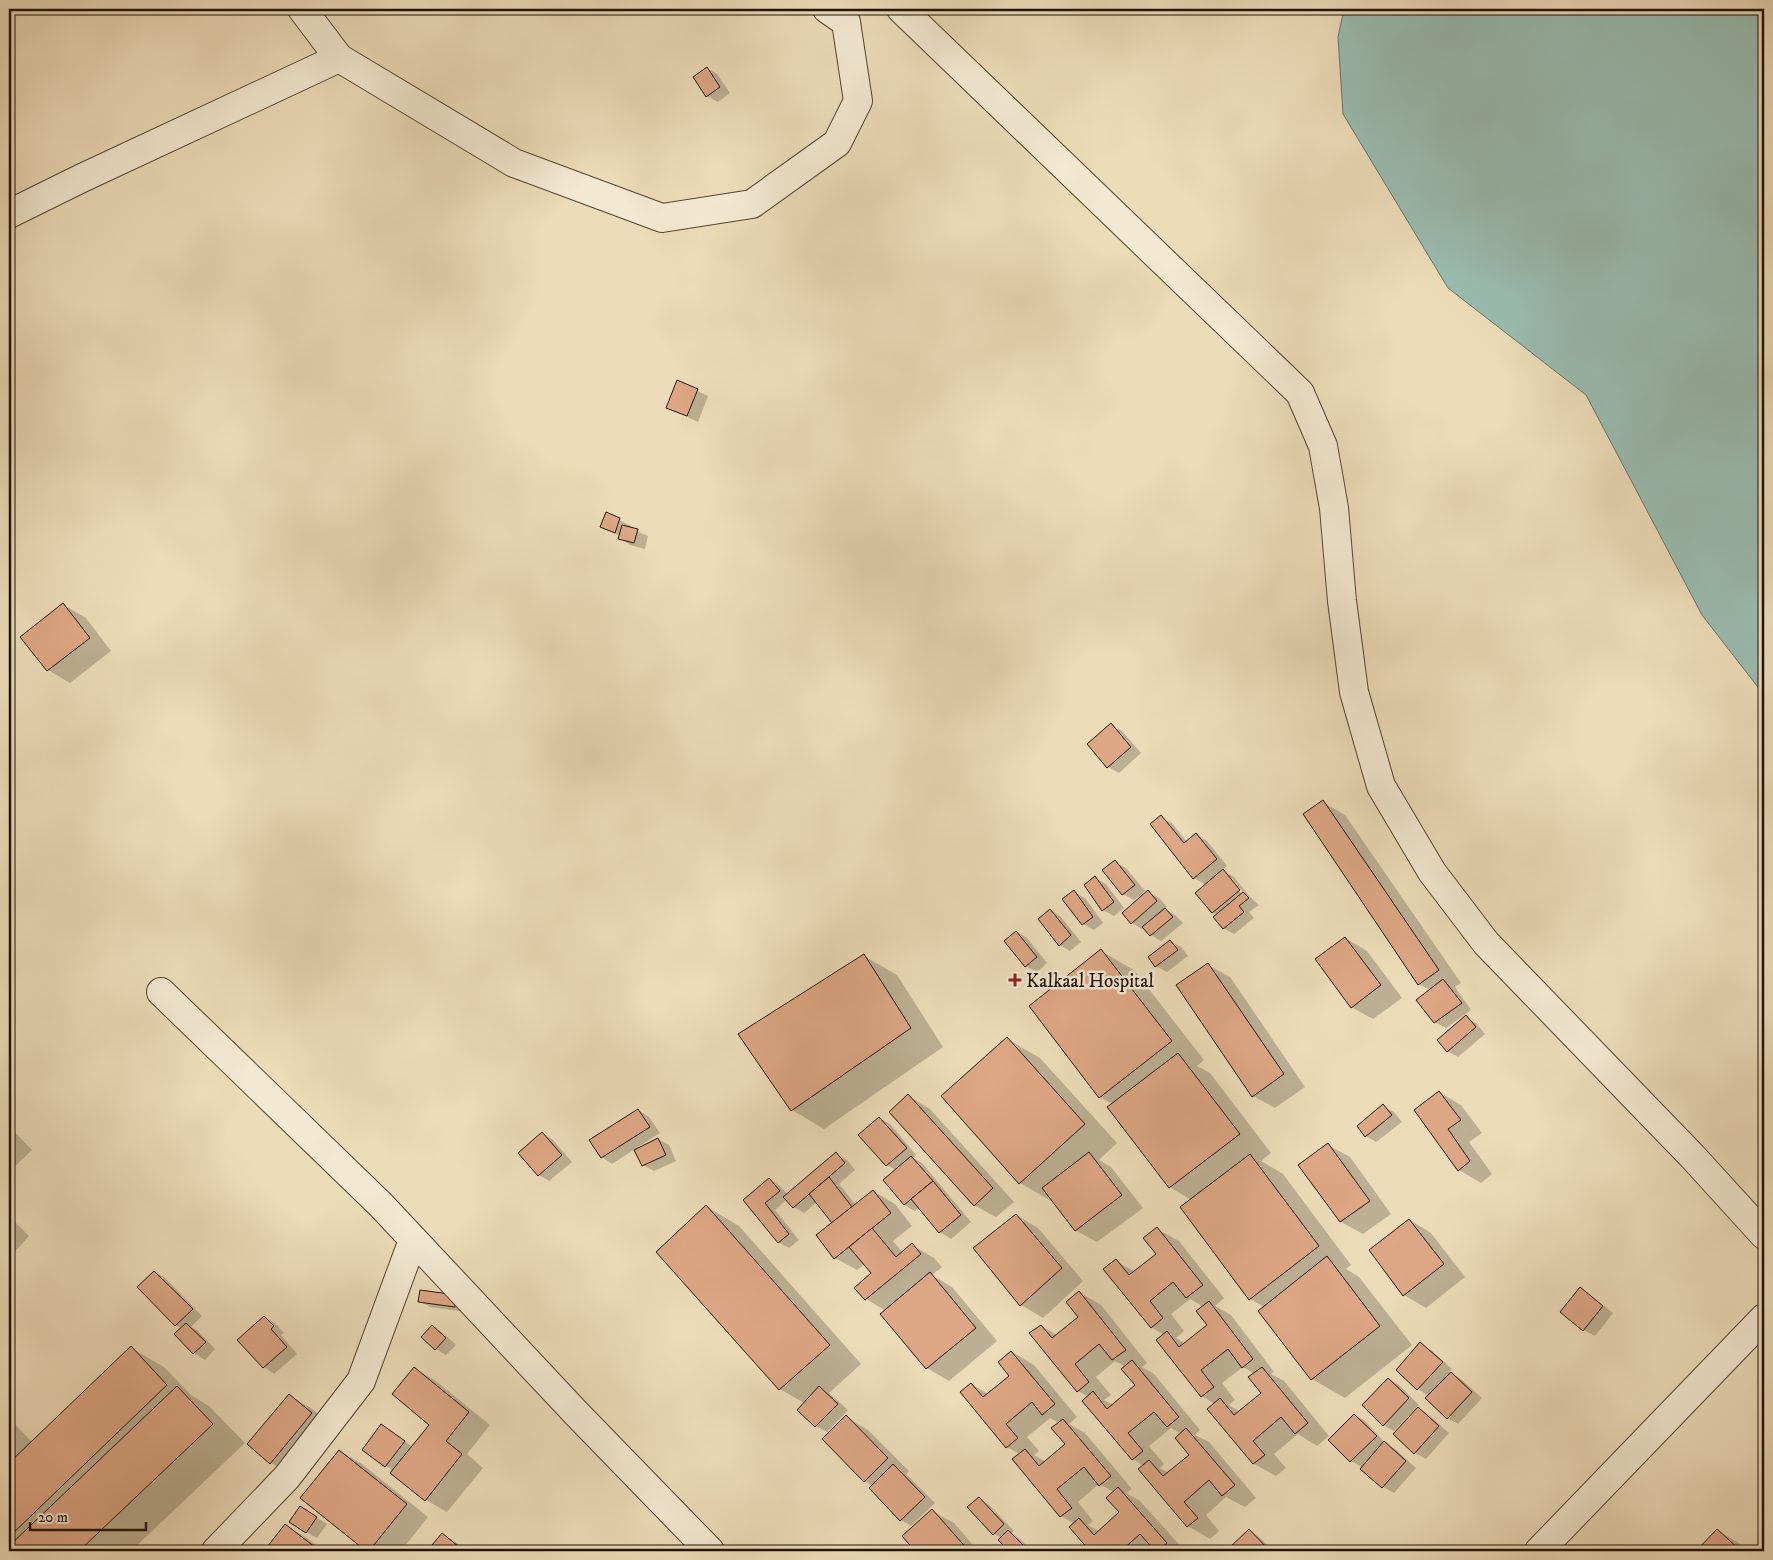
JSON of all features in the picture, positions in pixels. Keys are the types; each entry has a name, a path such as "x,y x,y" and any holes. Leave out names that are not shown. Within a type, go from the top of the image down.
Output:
{"street":[{"path":"302,9 339,58 514,163 662,218 752,204 837,143 858,101 846,22 827,9"},
{"path":"901,9 1300,393 1323,446 1334,508 1342,601 1354,692 1381,786 1432,872 1486,943 1693,1157 1764,1235"},
{"path":"9,214 339,58"},
{"path":"161,992 381,1205 710,1551"},
{"path":"216,1551 287,1477 361,1381 413,1240"},
{"path":"1539,1551 1764,1318"}],"water":[{"path":"1344,9 1764,9 1764,695 1702,615 1586,395 1448,288 1343,114 1338,37"}],"building":[{"path":"707,67 720,87 706,97 693,77"},
{"path":"677,380 698,389 687,416 666,408"},
{"path":"606,512 620,518 615,533 600,527"},
{"path":"622,525 638,529 634,543 618,539"},
{"path":"63,603 90,638 47,671 20,637"},
{"path":"1111,723 1131,747 1107,768 1087,744"},
{"path":"1323,800 1439,970 1418,985 1303,814"},
{"path":"1161,815 1184,843 1196,833 1217,859 1193,879 1150,824"},
{"path":"1115,860 1135,885 1122,895 1102,870"},
{"path":"1223,869 1240,890 1212,913 1195,893"},
{"path":"1095,876 1114,902 1102,911 1084,885"},
{"path":"1074,890 1093,917 1082,925 1062,899"},
{"path":"1148,890 1157,901 1131,924 1122,913"},
{"path":"1243,892 1249,898 1239,906 1244,912 1223,929 1213,917"},
{"path":"1165,908 1173,917 1150,936 1142,927"},
{"path":"1050,909 1071,935 1059,946 1038,919"},
{"path":"1016,931 1037,957 1025,967 1004,941"},
{"path":"1345,937 1381,985 1351,1008 1315,959"},
{"path":"1170,940 1178,950 1155,967 1148,957"},
{"path":"1101,949 1172,1041 1099,1098 1029,1006"},
{"path":"864,954 911,1028 791,1111 738,1034"},
{"path":"1208,963 1284,1074 1252,1097 1176,985"},
{"path":"1443,979 1462,1003 1434,1023 1416,1000"},
{"path":"1466,1015 1476,1027 1447,1052 1437,1040"},
{"path":"1007,1037 1085,1124 1019,1184 941,1096"},
{"path":"1178,1053 1240,1134 1169,1188 1107,1107"},
{"path":"1439,1091 1461,1120 1448,1129 1470,1161 1458,1171 1414,1110"},
{"path":"908,1094 993,1188 974,1206 889,1112"},
{"path":"1383,1104 1392,1115 1365,1137 1357,1126"},
{"path":"638,1109 650,1127 601,1158 589,1140"},
{"path":"879,1117 907,1148 886,1166 858,1135"},
{"path":"542,1132 562,1155 538,1176 518,1153"},
{"path":"658,1138 666,1155 642,1166 634,1150"},
{"path":"1328,1143 1370,1201 1340,1222 1298,1165"},
{"path":"836,1152 845,1163 793,1208 783,1197"},
{"path":"1089,1152 1122,1195 1075,1231 1042,1188"},
{"path":"1250,1154 1319,1246 1249,1300 1180,1207"},
{"path":"911,1156 933,1181 904,1205 883,1180"},
{"path":"829,1177 852,1207 832,1223 809,1194"},
{"path":"769,1178 780,1191 765,1203 789,1234 778,1243 743,1200"},
{"path":"933,1181 961,1215 939,1233 911,1199"},
{"path":"873,1190 891,1213 834,1259 816,1235"},
{"path":"706,1205 830,1345 779,1390 656,1252"},
{"path":"1016,1214 1062,1268 1020,1306 973,1248"},
{"path":"1409,1219 1444,1264 1403,1296 1369,1250"},
{"path":"1157,1227 1203,1285 1186,1298 1173,1282 1150,1301 1163,1318 1151,1328 1103,1269 1116,1259 1129,1275 1156,1254 1143,1238"},
{"path":"872,1228 896,1257 912,1243 921,1254 865,1300 854,1288 871,1273 849,1247"},
{"path":"1327,1256 1380,1326 1311,1380 1258,1311"},
{"path":"154,1271 193,1309 175,1326 137,1287"},
{"path":"930,1272 976,1328 926,1369 880,1314"},
{"path":"1580,1287 1603,1306 1583,1331 1560,1312"},
{"path":"420,1290 457,1295 455,1307 418,1302"},
{"path":"1079,1291 1126,1350 1112,1360 1099,1344 1075,1364 1089,1382 1077,1392 1029,1333 1041,1325 1052,1338 1078,1317 1066,1302"},
{"path":"1209,1301 1253,1359 1242,1368 1228,1349 1201,1370 1214,1387 1201,1397 1156,1340 1167,1331 1179,1347 1207,1325 1196,1311"},
{"path":"264,1316 274,1326 271,1329 287,1347 263,1368 237,1340"},
{"path":"186,1323 206,1342 193,1354 174,1334"},
{"path":"432,1325 446,1338 435,1350 421,1337"},
{"path":"1420,1342 1443,1362 1417,1390 1396,1370"},
{"path":"131,1346 167,1385 9,1537 9,1463"},
{"path":"1011,1351 1055,1404 1042,1415 1032,1402 1006,1424 1018,1438 1006,1448 960,1392 971,1383 983,1397 1009,1376 998,1362"},
{"path":"1132,1360 1179,1417 1167,1427 1154,1412 1128,1433 1143,1451 1132,1460 1082,1401 1093,1391 1107,1409 1135,1385 1121,1369"},
{"path":"414,1367 469,1412 446,1441 462,1454 425,1501 390,1473 429,1425 392,1394"},
{"path":"1262,1367 1308,1423 1295,1434 1281,1417 1253,1441 1265,1455 1253,1464 1207,1409 1220,1398 1234,1415 1261,1393 1248,1377"},
{"path":"1451,1372 1472,1392 1447,1419 1425,1398"},
{"path":"1388,1378 1409,1398 1383,1426 1362,1405"},
{"path":"177,1386 213,1424 79,1551 9,1551 9,1546"},
{"path":"819,1386 838,1404 815,1427 797,1410"},
{"path":"289,1394 312,1413 270,1464 247,1444"},
{"path":"1418,1407 1439,1426 1414,1454 1393,1434"},
{"path":"1354,1414 1377,1436 1350,1462 1328,1440"},
{"path":"846,1415 888,1458 864,1482 822,1439"},
{"path":"1063,1419 1111,1476 1099,1486 1084,1467 1057,1489 1072,1508 1060,1517 1012,1459 1025,1449 1039,1466 1065,1444 1051,1428"},
{"path":"381,1424 405,1441 385,1467 362,1450"},
{"path":"1186,1428 1235,1485 1222,1496 1209,1480 1184,1502 1198,1518 1187,1527 1138,1469 1149,1460 1163,1476 1189,1455 1175,1438"},
{"path":"1384,1441 1406,1461 1382,1488 1360,1469"},
{"path":"339,1450 407,1504 369,1551 366,1551 300,1498"},
{"path":"893,1464 925,1497 900,1521 869,1488"},
{"path":"1118,1487 1167,1543 1158,1551 1155,1551 1140,1534 1121,1551 1090,1551 1069,1527 1079,1518 1094,1535 1119,1512 1106,1498"},
{"path":"979,1497 1004,1524 993,1535 967,1507"},
{"path":"300,1506 317,1517 306,1533 289,1522"},
{"path":"932,1509 969,1551 915,1551 902,1536"},
{"path":"285,1524 320,1551 264,1551"},
{"path":"1249,1529 1268,1549 1265,1551 1226,1551"},
{"path":"1717,1529 1741,1551 1696,1551"},
{"path":"1008,1530 1029,1551 1009,1551 998,1540"},
{"path":"442,1533 464,1551 427,1551"}],"place":[{"name":"Kalkaal Hospital","path":"1015,980"}]}
